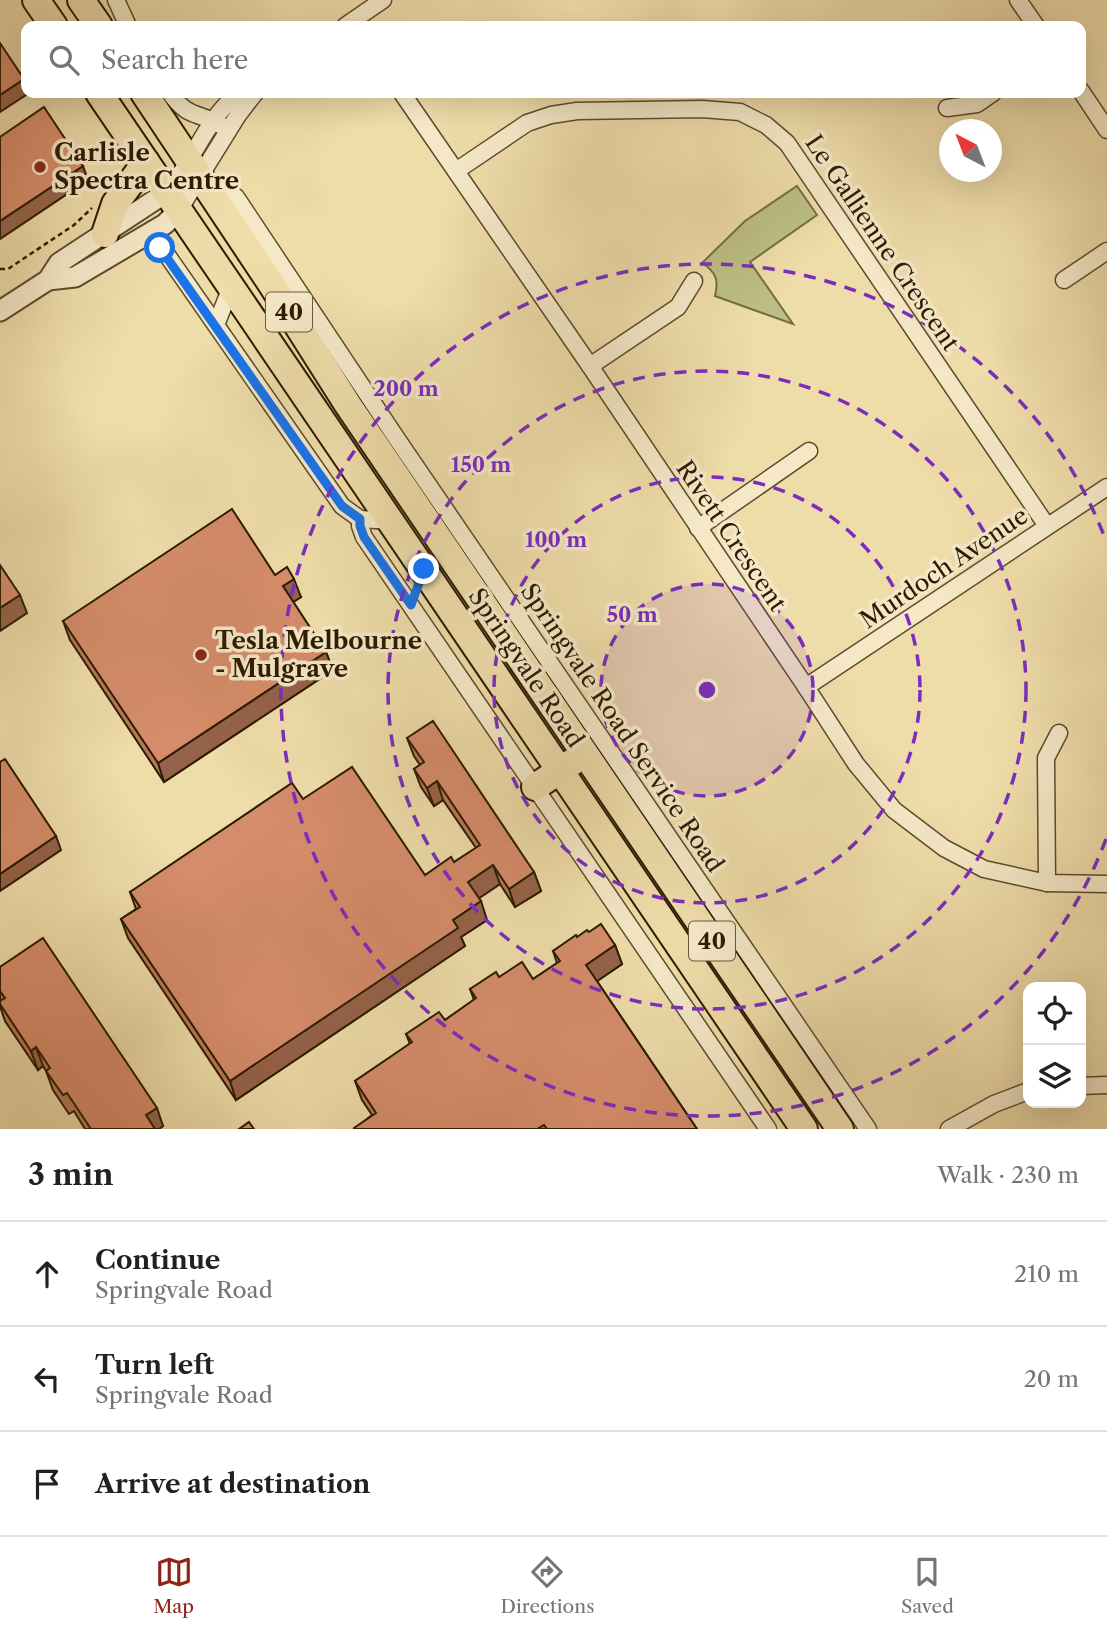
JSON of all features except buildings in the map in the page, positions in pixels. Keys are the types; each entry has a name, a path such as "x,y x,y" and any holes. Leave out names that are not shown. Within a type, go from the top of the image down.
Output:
{"highway":[{"path":"36,0 51,21"},
{"path":"81,0 96,21"},
{"name":"Springvale Road","path":"102,98 804,1129"},
{"name":"Springvale Road","path":"147,98 386,442 585,754 664,850 840,1129"},
{"path":"105,234 115,204 146,162"},
{"path":"354,466 386,442"},
{"path":"535,787 585,754"}],"street":[{"path":"116,0 126,21"},
{"path":"355,21 383,0"},
{"path":"1018,0 1033,21"},
{"path":"173,98 187,112 214,120 229,130"},
{"path":"201,177 214,120 232,98"},
{"path":"1,310 48,280 59,263 105,234 173,201 201,177 251,98"},
{"name":"Rivett Crescent","path":"405,98 590,366 856,764 894,810 944,848 984,869 1047,883 1107,884"},
{"path":"947,108 977,104 986,98"},
{"path":"1085,98 1107,130"},
{"name":"Le Gallienne Crescent","path":"456,171 527,123 551,115 577,111 702,108 740,112 766,125 787,143 1047,526"},
{"path":"48,280 75,277 148,234 170,220 173,201"},
{"path":"148,234 167,255 342,506 360,519 392,521"},
{"path":"1065,280 1107,251"},
{"path":"590,366 678,307 694,281"},
{"path":"216,326 231,287"},
{"name":"Springvale Road Service Road","path":"386,442 664,850 868,1129"},
{"path":"698,528 809,451"},
{"name":"Murdoch Avenue","path":"806,687 1107,487"},
{"path":"360,519 364,537 768,1129"},
{"path":"411,605 424,569"},
{"path":"1047,883 1046,758 1059,733"},
{"path":"1086,1086 1107,1085"},
{"path":"949,1129 994,1104 1023,1093"}],"path":[{"path":"0,269 8,269 74,225 92,208"}],"green space":[{"path":"797,186 817,215 750,262 793,324 715,296 715,277 702,263 745,221"}],"place":[{"name":"Carlisle Spectra Centre","path":"40,167"},
{"name":"Tesla Melbourne - Mulgrave","path":"201,655"}],"route":[{"path":"160,248 342,506 360,519 364,537 411,605 424,569"}]}
